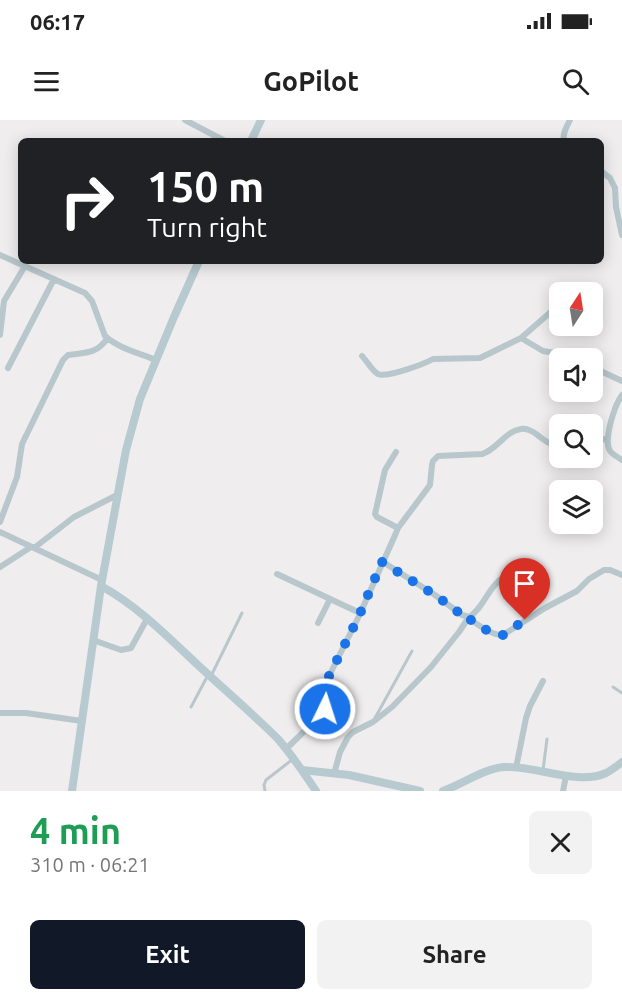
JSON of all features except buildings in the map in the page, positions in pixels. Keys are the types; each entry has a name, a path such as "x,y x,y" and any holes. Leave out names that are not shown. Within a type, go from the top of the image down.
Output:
{"street":[{"path":"184,120 219,138"},
{"path":"252,138 261,120"},
{"path":"564,138 570,120"},
{"path":"604,174 610,178 615,188 616,207 622,235"},
{"path":"0,255 18,263"},
{"path":"21,264 85,293 92,301 107,339 156,360"},
{"path":"72,791 93,640 121,471 140,399 198,264"},
{"path":"0,335 4,301 26,266"},
{"path":"8,368 54,279"},
{"path":"362,356 380,374 390,374 433,359 480,358 521,338 549,314"},
{"path":"521,338 549,352"},
{"path":"0,522 17,477 22,444 63,360 70,354 95,350 107,339"},
{"path":"603,372 622,381"},
{"path":"622,395 617,404 607,440 611,452 622,460"},
{"path":"286,749 324,712 325,706 320,697 321,692 398,528 430,485 433,461 438,456 488,452 510,433 522,428 533,432 549,443"},
{"path":"603,439 607,440"},
{"path":"396,452 385,470 375,514 398,528"},
{"path":"0,567 33,547 74,517 117,495"},
{"path":"0,532 102,583 147,619 278,740 302,770 315,791"},
{"path":"382,562 491,633 503,635 544,608 577,591 589,579 604,570 622,574"},
{"path":"277,574 360,613"},
{"path":"334,774 340,752 348,737 393,707 431,667 498,581 515,575"},
{"path":"318,623 330,599"},
{"path":"93,640 122,650 131,648 147,619"},
{"path":"516,768 526,718 543,681"},
{"path":"0,713 26,713 82,721"},
{"path":"448,790 491,770 505,767 566,776 598,776 607,773 622,762"},
{"path":"302,770 349,775 420,791"},
{"path":"563,791 566,776"}],"lane":[{"path":"191,707 210,676 242,613"},
{"path":"373,722 412,651"},
{"path":"613,687 622,693"},
{"path":"543,772 547,739"},
{"path":"265,791 266,780 294,759"}],"route":[{"path":"325,709 320,697 321,692 359,616 382,562 491,633 503,635 525,620"}]}
